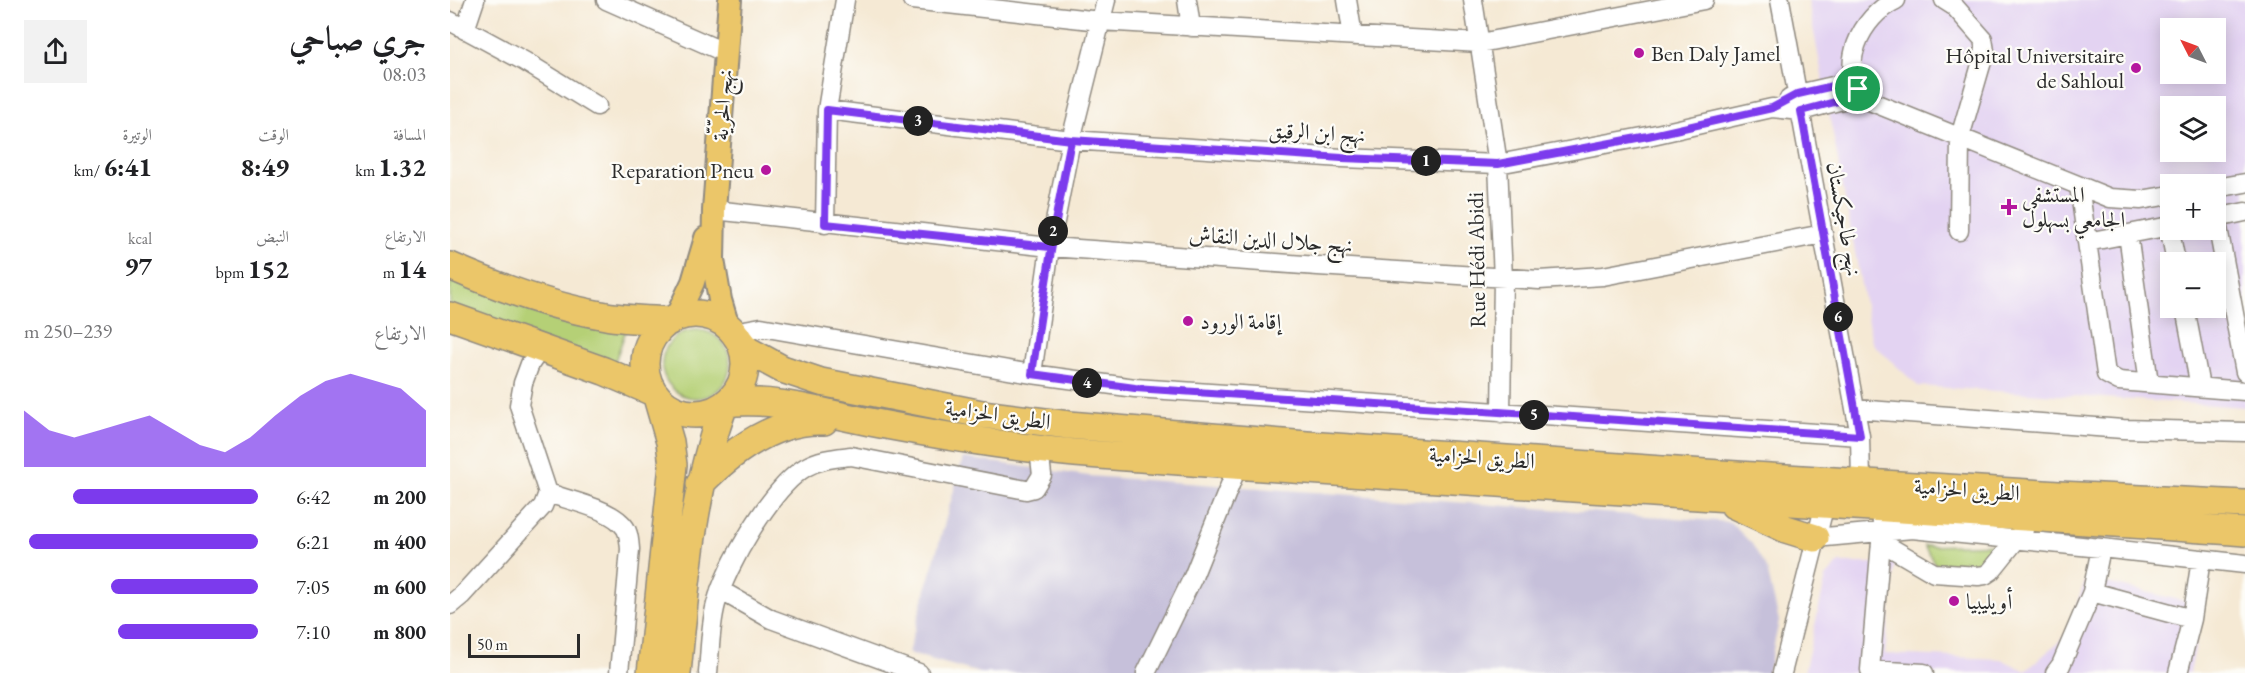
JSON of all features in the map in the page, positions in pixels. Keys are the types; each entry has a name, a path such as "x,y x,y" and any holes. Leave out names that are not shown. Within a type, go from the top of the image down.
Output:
{"highway":[{"name":"الطريق الحزامية","path":"450,266 492,284 602,316 673,320 689,315 703,315 717,319 733,332 747,350 782,369 821,382 982,414 1120,430 1283,443 1861,482 2237,501"},
{"name":"الطريق الحزامية","path":"450,316 604,371 655,395 668,407 682,413 711,412 725,404 744,401 782,405 1001,445 1040,449 1238,465 1825,504 1882,527 2036,516 2109,524 2245,532"},
{"path":"651,673 673,465 670,442 647,377 645,361 649,345 658,331 673,320"},
{"path":"677,673 687,557 700,484 725,404 737,392 744,371 743,349 733,332"},
{"path":"700,484 740,448 786,426 815,420 873,423"},
{"path":"1713,497 1746,509 1795,532 1815,538"}],"main road":[{"name":"نهج الحرّيّة","path":"714,210 730,0"},
{"path":"673,320 693,282 714,210"},
{"path":"714,210 714,275 720,300 733,332"}],"street":[{"path":"475,0 458,26 524,61 597,106"},
{"path":"606,0 726,53"},
{"path":"825,224 827,110 845,0"},
{"path":"912,0 1100,21 1480,43 1704,0"},
{"path":"1032,374 1050,247 1071,140 1106,0"},
{"path":"1187,0 1191,27"},
{"path":"1347,0 1353,36"},
{"name":"Rue Hédi Abidi","path":"1473,0 1498,164 1503,279 1501,413"},
{"name":"نهج طاجيكستان","path":"1780,0 1860,436 1861,482"},
{"path":"1896,0 1876,12 1863,30 1855,48 1853,70 1858,88 1867,100 2110,198 2125,200 2160,196"},
{"path":"1944,0 1955,7 1983,39 1984,51 1960,137 1959,231"},
{"name":"نهج ابن الرقيق","path":"827,110 1071,140 1331,157 1498,164 1648,136 1858,88"},
{"path":"2226,186 2245,183"},
{"path":"2079,186 2106,374 2119,381 2245,391"},
{"name":"نهج جلال الدين النقاش","path":"714,210 1050,247 1503,279 1567,280 1603,276 1823,234"},
{"path":"2226,216 2245,212"},
{"path":"2087,242 2160,228"},
{"path":"2128,234 2149,383"},
{"path":"2220,240 2245,372"},
{"path":"2187,318 2200,387"},
{"path":"733,332 761,327 1032,374 1135,388 1860,436"},
{"path":"450,605 462,595 543,506 548,493 519,405 523,383 530,364 541,348"},
{"path":"1855,409 2123,429 2245,432"},
{"path":"708,673 715,607 720,590 735,560 774,498 806,467 828,458 850,456 1026,490 1035,488 1042,475 1040,449"},
{"path":"1146,673 1193,577 1238,465"},
{"path":"548,493 609,514 622,523 628,533 630,549 619,673"},
{"path":"1782,673 1825,504"},
{"path":"1882,527 1934,573 1978,576 1985,575 1991,570 2036,516"},
{"path":"1815,538 1882,527 2018,538 2245,564"},
{"path":"1882,527 1870,671 1924,673"},
{"path":"2055,673 2061,665 2092,592 2101,548"},
{"path":"2178,673 2192,619 2200,559"},
{"path":"720,590 771,619 919,673"},
{"path":"2092,592 2192,619"}],"shaded area":[{"name":"المستشفى الجامعي بسهلول","path":"1808,0 2245,0 2245,407 1918,386 1872,343"},
{"path":"963,458 1089,476 1730,522 1752,544 1767,569 1779,621 1768,673 980,673 908,653"},
{"path":"1839,563 1895,563 1885,654 2001,659 2026,671 2066,635 2086,578 2201,605 2190,673 1804,673 1826,577"}],"green space":[{"path":"450,279 626,330 613,367 450,307"},
{"path":"696,330 709,333 720,340 727,351 730,364 727,377 720,388 709,395 696,398 683,395 672,388 665,377 662,364 665,351 672,340 683,333"},
{"path":"2006,544 1989,569 1938,569 1924,546"}],"place":[{"name":"Ben Daly Jamel","path":"1639,53"},
{"name":"Hôpital Universitaire de Sahloul","path":"2136,68"},
{"name":"Reparation Pneu","path":"766,170"},
{"name":"المستشفى الجامعي بسهلول","path":"2009,207"},
{"name":"إقامة الورود","path":"1188,321"},
{"name":"أويليبيا","path":"1954,601"}],"route":[{"path":"1858,89 1855,81 1798,94 1772,108 1648,136 1498,164 1342,158 1071,140 1050,247 825,224 827,110 1071,140 1061,194 1050,247 1032,374 1135,388 1860,436 1801,111 1861,95 1858,89"}]}
